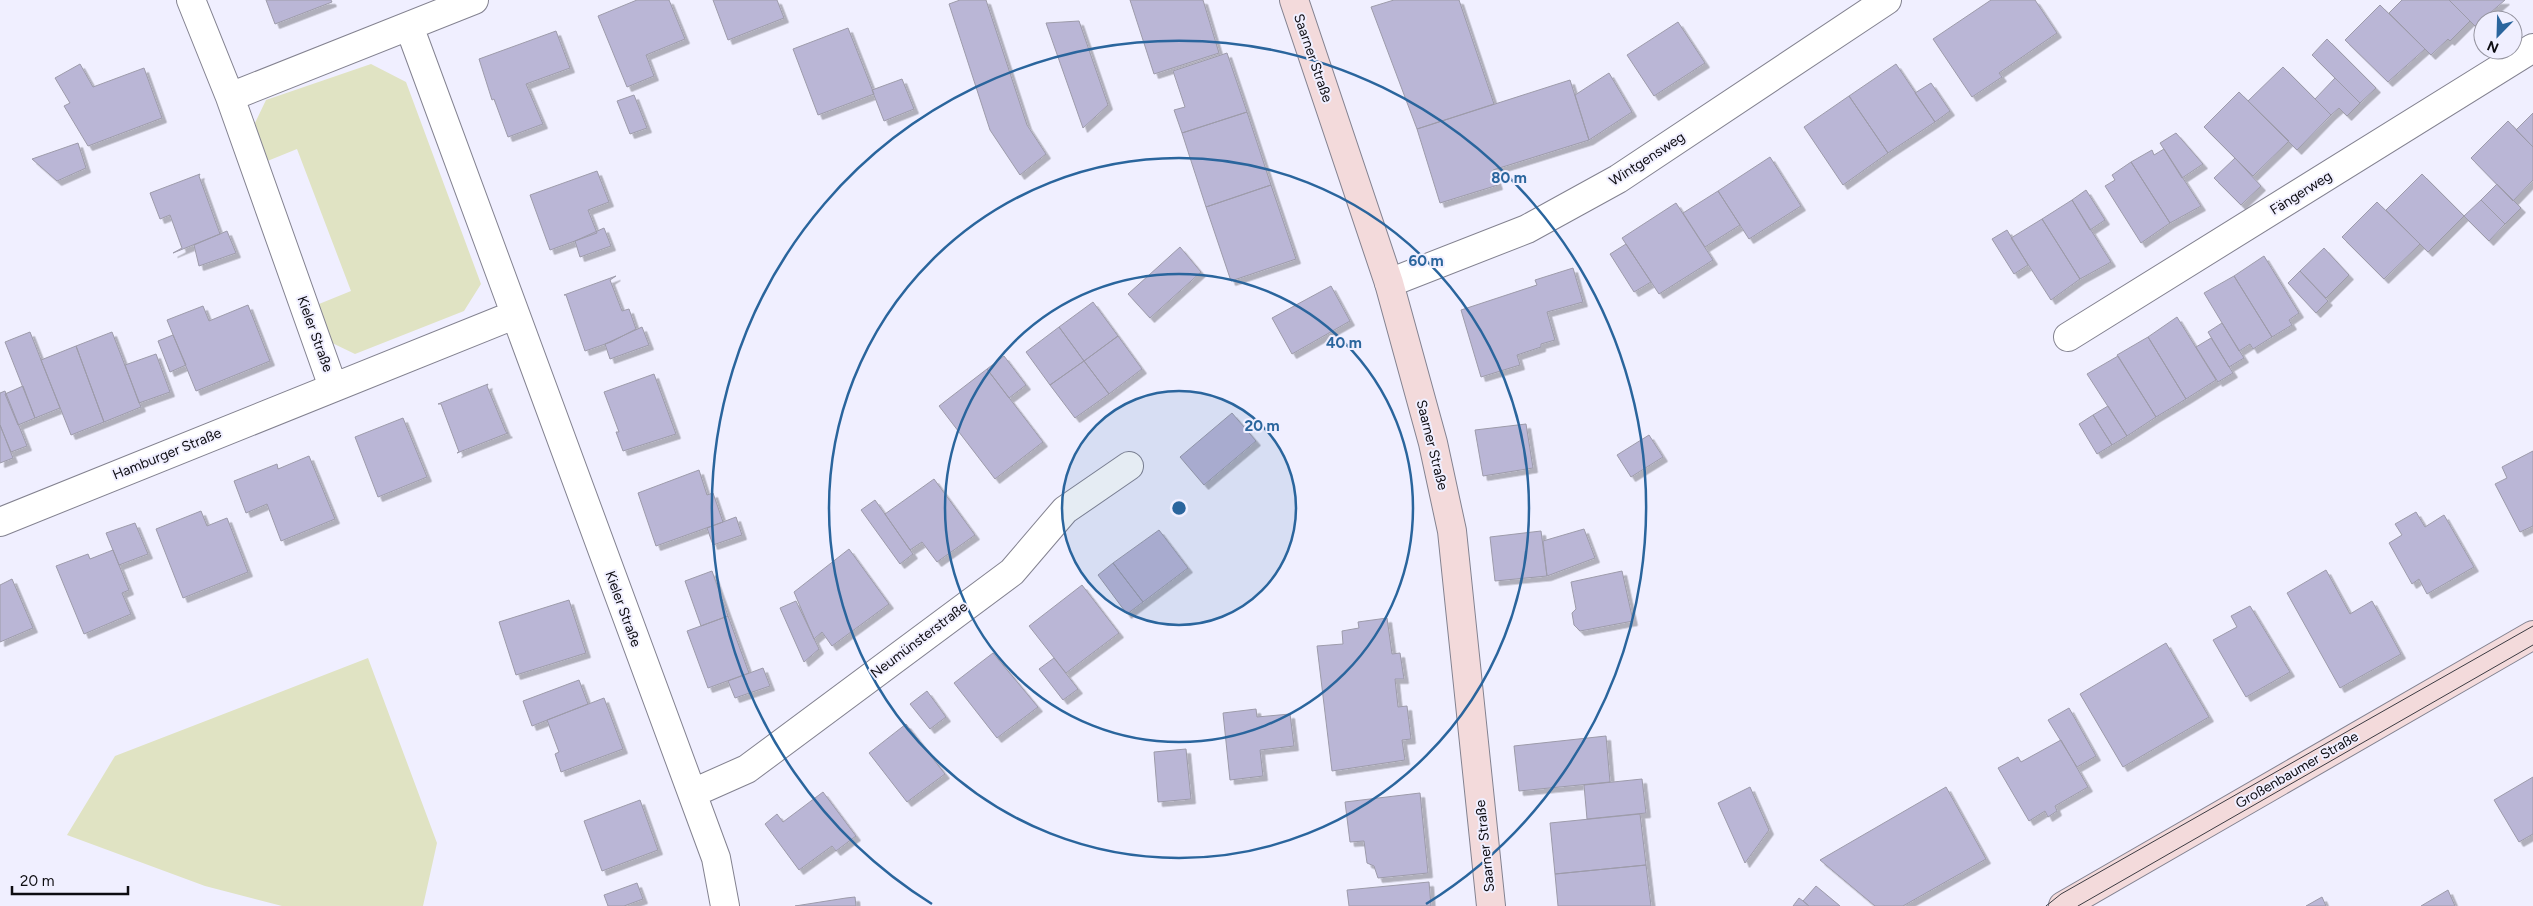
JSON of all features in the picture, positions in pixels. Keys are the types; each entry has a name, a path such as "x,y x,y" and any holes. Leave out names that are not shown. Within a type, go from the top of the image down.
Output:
{"main road":[{"name":"Saarner Straße","path":"1294,0 1389,283 1433,443 1452,531 1491,906"},
{"name":"Großenbaumer Straße","path":"2063,906 2533,635"}],"street":[{"name":"Kieler Straße","path":"191,0 230,97 333,387 514,315"},
{"path":"230,97 474,0"},
{"name":"Wintgensweg","path":"1389,283 1527,229 1618,180 1887,0"},
{"name":"Kieler Straße","path":"409,26 514,315 693,793 716,858 725,906"},
{"name":"Fängerweg","path":"2068,337 2533,48"},
{"name":"Hamburger Straße","path":"0,522 333,387"},
{"name":"Neumünsterstraße","path":"693,793 747,769 1012,572 1064,510 1129,466"}],"green space":[{"path":"371,64 406,82 481,284 464,311 355,354 328,341 319,304 351,291 297,149 265,162 255,123 266,100"},
{"path":"368,658 437,843 423,906 282,906 205,886 67,835 115,756"}],"building":[{"path":"266,0 331,0 332,2 275,24"},
{"path":"637,0 669,0 685,39 646,55 654,76 627,87 598,16"},
{"path":"713,0 777,0 784,18 728,40"},
{"path":"960,0 986,0 1027,125 1046,154 1020,175 990,130 949,4"},
{"path":"1130,0 1203,0 1219,53 1154,74"},
{"path":"1394,0 1459,0 1494,104 1417,129 1371,7"},
{"path":"1991,0 2035,0 2057,33 1999,73 2002,77 1972,97 1933,39"},
{"path":"2402,0 2449,0 2470,21 2450,41 2448,39 2431,55 2389,13"},
{"path":"2449,0 2505,0 2493,10 2473,10 2473,24"},
{"path":"2380,5 2425,49 2388,82 2345,40"},
{"path":"1079,21 1108,105 1083,128 1046,23"},
{"path":"1678,22 1705,63 1654,96 1627,55"},
{"path":"848,28 874,94 818,115 793,49"},
{"path":"556,31 570,68 526,84 543,124 508,137 494,99 492,100 479,59"},
{"path":"2327,39 2376,88 2360,103 2312,55"},
{"path":"1227,53 1247,112 1182,133 1174,110 1185,107 1173,71"},
{"path":"80,64 93,87 144,68 162,118 88,146 64,106 70,103 55,78"},
{"path":"1896,64 1935,122 1888,153 1849,96"},
{"path":"2283,67 2331,115 2297,150 2248,101"},
{"path":"1609,73 1632,112 1589,140 1575,95"},
{"path":"2335,78 2360,103 2347,116 2339,108 2331,115 2315,99"},
{"path":"902,79 914,109 884,121 872,90"},
{"path":"1570,80 1589,140 1493,170 1498,185 1440,203 1417,129"},
{"path":"1931,83 1950,111 1935,122 1915,93"},
{"path":"2239,92 2289,141 2253,176 2204,127"},
{"path":"634,95 647,128 630,134 617,101"},
{"path":"1849,96 1888,153 1843,185 1804,127"},
{"path":"1247,112 1271,185 1206,207 1182,133"},
{"path":"2533,113 2533,147 2516,130"},
{"path":"2508,121 2533,147 2533,180 2513,201 2471,158"},
{"path":"2176,133 2203,164 2182,178 2160,143"},
{"path":"78,143 86,168 57,181 32,159"},
{"path":"2164,149 2201,206 2170,223 2131,162 2152,150 2154,155"},
{"path":"1770,157 1801,206 1749,239 1718,191"},
{"path":"2235,158 2261,186 2241,205 2214,178"},
{"path":"2131,162 2170,223 2141,243 2105,186 2115,180 2112,175"},
{"path":"597,171 609,202 588,210 597,233 550,250 530,195"},
{"path":"200,174 199,176 220,234 173,253 182,248 170,215 160,219 150,193"},
{"path":"2422,174 2464,216 2428,252 2386,210"},
{"path":"2497,184 2521,208 2505,224 2481,200"},
{"path":"1271,185 1296,259 1231,281 1206,207"},
{"path":"2086,190 2105,220 2090,230 2072,200"},
{"path":"1718,191 1740,225 1705,247 1683,213"},
{"path":"2072,200 2111,262 2080,279 2042,219"},
{"path":"2481,200 2505,224 2489,241 2464,216"},
{"path":"2377,202 2420,244 2384,279 2342,237"},
{"path":"1676,203 1713,260 1659,294 1622,238"},
{"path":"2042,219 2080,279 2051,300 2011,238"},
{"path":"604,228 611,246 580,257 575,241"},
{"path":"2007,230 2028,265 2014,274 1992,239"},
{"path":"227,231 236,253 199,266 194,245"},
{"path":"1626,244 1651,282 1634,292 1610,254"},
{"path":"1180,247 1201,272 1150,318 1128,294"},
{"path":"2324,248 2349,275 2326,298 2300,271"},
{"path":"2264,256 2299,313 2289,320 2292,325 2272,337 2234,276"},
{"path":"1573,268 1583,302 1547,312 1555,340 1517,355 1520,365 1481,377 1461,310 1537,285 1535,280"},
{"path":"2300,271 2328,301 2316,313 2288,283"},
{"path":"616,276 610,280 622,311 629,309 636,329 611,342 585,351 566,295 564,295"},
{"path":"2234,276 2272,337 2253,349 2250,344 2239,351 2204,293"},
{"path":"1331,286 1350,321 1292,354 1272,318"},
{"path":"1093,302 1118,336 1084,361 1059,327"},
{"path":"248,305 270,361 196,391 167,320 203,306 209,321"},
{"path":"2177,317 2216,380 2186,399 2148,337"},
{"path":"2222,323 2244,358 2229,367 2208,332"},
{"path":"642,327 649,345 610,359 605,344"},
{"path":"1059,327 1084,361 1050,385 1026,352"},
{"path":"30,332 60,408 35,418 5,342"},
{"path":"112,332 141,407 104,422 76,346"},
{"path":"173,335 186,365 170,372 158,341"},
{"path":"1118,336 1142,369 1109,394 1084,361"},
{"path":"2148,337 2186,399 2156,417 2117,355"},
{"path":"2211,338 2233,373 2218,382 2196,347"},
{"path":"76,346 104,422 71,435 41,360"},
{"path":"156,354 170,392 139,403 125,365"},
{"path":"1004,356 1026,385 1009,398 987,369"},
{"path":"2118,356 2156,417 2127,436 2087,374"},
{"path":"1084,361 1109,394 1075,418 1050,385"},
{"path":"987,369 1043,442 995,479 939,406"},
{"path":"654,374 676,434 623,451 616,432 619,432 604,392"},
{"path":"488,384 487,386 508,433 457,453 459,452 441,404 438,404"},
{"path":"23,386 35,418 18,425 5,394"},
{"path":"5,391 27,446 11,452 0,425 0,393"},
{"path":"2108,406 2127,436 2112,445 2093,415"},
{"path":"1232,413 1256,441 1204,485 1180,457"},
{"path":"2093,415 2112,445 2097,454 2079,424"},
{"path":"403,418 427,477 378,497 355,437"},
{"path":"1526,424 1533,468 1483,476 1475,430"},
{"path":"0,425 13,458 0,463"},
{"path":"1649,435 1663,457 1631,477 1617,455"},
{"path":"2533,451 2533,526 2520,532 2495,484 2507,478 2502,467"},
{"path":"309,456 335,519 281,541 267,504 246,513 234,481 277,464 278,469"},
{"path":"699,470 707,495 713,493 723,522 656,546 638,493"},
{"path":"934,479 975,535 937,562 922,542 910,550 885,514"},
{"path":"875,500 913,554 900,564 861,510"},
{"path":"201,511 207,526 227,518 248,572 183,598 156,529"},
{"path":"2416,512 2425,527 2444,515 2474,567 2427,594 2419,579 2412,584 2389,543 2402,535 2395,524"},
{"path":"736,517 742,535 713,545 707,528"},
{"path":"135,523 148,554 119,565 106,533"},
{"path":"1584,529 1595,558 1547,576 1543,541"},
{"path":"1159,530 1188,568 1143,602 1113,563"},
{"path":"1541,531 1547,576 1495,581 1490,537"},
{"path":"849,549 889,604 832,646 822,632 814,639 794,592"},
{"path":"113,550 129,590 122,593 131,614 84,634 56,566 88,554 90,559"},
{"path":"1113,563 1143,602 1127,614 1098,575"},
{"path":"2326,570 2350,614 2372,601 2401,654 2340,688 2287,593"},
{"path":"712,571 728,616 701,626 685,581"},
{"path":"1622,571 1633,621 1580,631 1574,625 1572,613 1576,609 1571,582"},
{"path":"12,579 33,628 0,642 0,585"},
{"path":"1082,585 1119,633 1066,673 1029,626"},
{"path":"569,600 586,653 516,675 499,622"},
{"path":"796,601 819,649 804,662 780,608"},
{"path":"2250,606 2290,672 2246,697 2213,640 2237,627 2231,616"},
{"path":"728,616 749,673 708,688 687,631"},
{"path":"1387,618 1392,654 1400,653 1404,679 1395,679 1398,707 1407,706 1411,739 1402,740 1405,760 1332,771 1317,646 1343,644 1342,631 1359,628 1358,622"},
{"path":"2166,643 2209,717 2123,767 2080,694"},
{"path":"993,653 1038,707 997,738 954,683"},
{"path":"1054,658 1078,689 1063,700 1039,669"},
{"path":"763,668 770,686 735,698 728,681"},
{"path":"579,680 588,704 532,726 523,701"},
{"path":"927,691 946,717 930,729 910,704"},
{"path":"604,698 623,749 561,772 555,754 559,752 547,720"},
{"path":"2069,708 2096,756 2077,767 2048,720"},
{"path":"1256,709 1257,717 1290,714 1294,746 1260,750 1263,776 1230,780 1223,713"},
{"path":"906,724 945,774 907,802 869,753"},
{"path":"1606,736 1610,782 1519,791 1514,746"},
{"path":"2061,740 2088,787 2055,806 2057,811 2048,817 2045,811 2029,821 1998,768 2018,757 2021,762"},
{"path":"1186,749 1191,799 1158,802 1154,752"},
{"path":"2533,777 2533,834 2519,842 2494,800"},
{"path":"1642,779 1646,813 1587,819 1584,785"},
{"path":"1750,787 1769,830 1745,863 1718,803"},
{"path":"1946,787 1986,859 1903,906 1875,906 1820,860"},
{"path":"823,792 856,836 836,851 832,846 799,870 765,824 777,814 783,822"},
{"path":"1420,793 1428,873 1378,878 1374,866 1367,863 1364,841 1350,842 1345,802"},
{"path":"640,800 658,850 602,871 584,821"},
{"path":"1640,814 1646,865 1555,874 1550,823"},
{"path":"1646,865 1651,906 1558,906 1555,874"},
{"path":"1429,882 1431,906 1349,906 1347,890"},
{"path":"637,883 643,899 624,906 608,906 604,895"},
{"path":"1816,886 1840,906 1809,906 1803,901"},
{"path":"2448,890 2455,906 2421,906"},
{"path":"855,897 856,906 795,906 846,898"},
{"path":"2322,897 2326,906 2306,906"},
{"path":"1799,898 1803,901 1809,906 1793,906"}],"tram line":[{"path":"2046,906 2061,894 2533,626"},
{"path":"2078,906 2533,645"}]}
